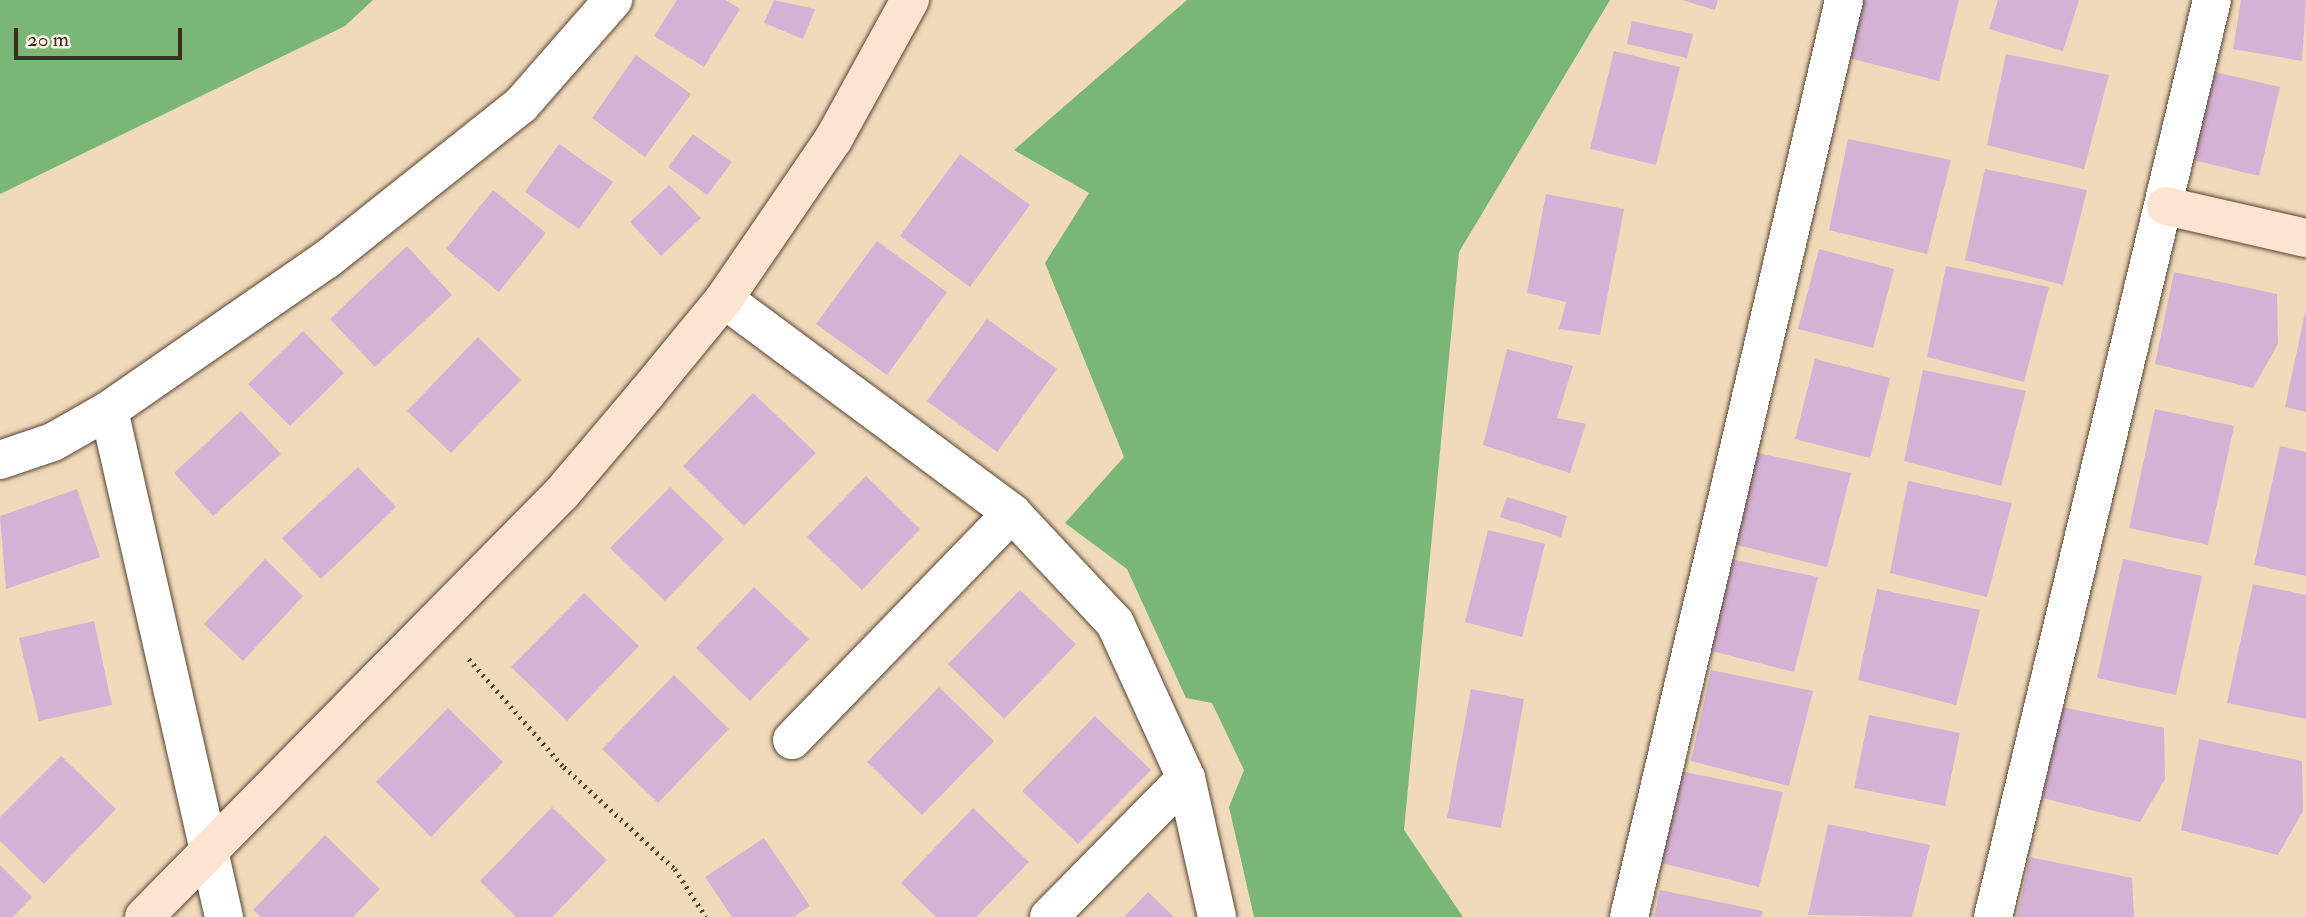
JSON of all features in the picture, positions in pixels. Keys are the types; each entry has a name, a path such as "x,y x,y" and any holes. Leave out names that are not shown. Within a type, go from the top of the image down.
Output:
{"street":[{"path":"0,460 53,442 109,410 326,260 521,105 613,0"},
{"path":"145,917 562,492 724,299 833,140 910,0"},
{"path":"1629,917 1844,0"},
{"path":"1993,917 2166,206 2212,0"},
{"path":"2166,206 2306,239"},
{"path":"724,299 1012,513 1115,622 1186,778 1217,917"},
{"path":"109,410 211,850 224,917"},
{"path":"792,740 1012,513"},
{"path":"1049,917 1186,778"}],"path":[{"path":"469,659 564,767 675,869 706,917"}],"green space":[{"path":"0,0 373,0 345,26 0,194"},
{"path":"1187,0 1610,0 1459,252 1404,830 1463,917 1254,917 1229,807 1244,770 1212,703 1186,698 1127,569 1065,523 1124,457 1045,263 1089,193 1014,150"}],"building":[{"path":"677,0 726,0 740,9 704,67 654,36"},
{"path":"774,0 815,9 803,39 764,23"},
{"path":"1682,0 1718,0 1715,10"},
{"path":"1853,0 1959,0 1939,81 1841,56"},
{"path":"1998,0 2079,0 2063,51 1989,29"},
{"path":"2241,0 2306,0 2302,61 2233,49"},
{"path":"1632,21 1693,34 1687,58 1627,44"},
{"path":"1614,51 1680,67 1656,165 1590,149"},
{"path":"2006,54 2109,75 2084,169 1987,145"},
{"path":"636,55 691,94 645,157 592,118"},
{"path":"2215,72 2280,87 2259,176 2193,160"},
{"path":"693,134 732,162 707,195 668,167"},
{"path":"1848,139 1951,160 1927,254 1829,230"},
{"path":"559,144 613,182 579,229 525,192"},
{"path":"960,154 1030,205 970,287 900,236"},
{"path":"1985,169 2087,190 2063,285 1965,260"},
{"path":"669,185 701,218 661,256 630,222"},
{"path":"493,190 546,233 499,292 446,249"},
{"path":"1546,194 1624,209 1600,335 1559,329 1566,302 1527,293"},
{"path":"877,241 947,292 887,375 816,324"},
{"path":"407,246 452,295 375,367 330,319"},
{"path":"1819,249 1894,269 1873,348 1798,329"},
{"path":"1946,266 2049,287 2024,382 1927,357"},
{"path":"2174,272 2277,294 2278,344 2253,388 2155,364"},
{"path":"2306,313 2306,412 2285,407"},
{"path":"987,319 1057,369 997,452 927,401"},
{"path":"303,331 344,373 290,426 248,384"},
{"path":"478,337 521,380 451,453 407,411"},
{"path":"1507,349 1573,366 1557,418 1586,424 1570,473 1483,445"},
{"path":"1815,359 1890,378 1870,458 1795,439"},
{"path":"1923,370 2026,391 2001,486 1904,461"},
{"path":"753,393 816,453 744,526 683,466"},
{"path":"2155,409 2234,426 2208,545 2129,528"},
{"path":"241,411 281,454 213,516 174,473"},
{"path":"2280,446 2306,452 2306,576 2254,565"},
{"path":"1749,451 1851,473 1827,567 1729,543"},
{"path":"358,467 396,507 321,579 282,538"},
{"path":"866,476 920,529 862,590 807,537"},
{"path":"1908,481 2012,503 1987,597 1890,573"},
{"path":"670,487 724,539 665,601 610,548"},
{"path":"77,489 100,557 6,589 0,516"},
{"path":"1507,497 1567,516 1561,537 1500,517"},
{"path":"1488,530 1545,544 1522,637 1465,622"},
{"path":"1715,556 1818,577 1794,672 1696,647"},
{"path":"265,559 303,596 243,661 204,624"},
{"path":"2123,559 2202,576 2176,695 2097,678"},
{"path":"2253,584 2306,595 2306,719 2227,703"},
{"path":"754,587 809,639 750,701 696,648"},
{"path":"1877,589 1980,610 1956,705 1858,680"},
{"path":"1020,590 1076,644 1004,719 948,664"},
{"path":"584,593 639,646 567,721 511,667"},
{"path":"94,621 112,705 39,721 19,638"},
{"path":"1711,670 1813,691 1789,786 1691,761"},
{"path":"674,675 729,729 658,803 602,749"},
{"path":"939,687 994,741 922,815 867,762"},
{"path":"1471,689 1524,699 1501,828 1447,818"},
{"path":"2062,707 2164,728 2165,779 2140,822 2042,798"},
{"path":"448,708 503,762 431,837 376,782"},
{"path":"1869,715 1960,733 1945,806 1854,788"},
{"path":"1095,716 1151,770 1078,844 1022,791"},
{"path":"2199,739 2302,761 2303,811 2278,855 2181,830"},
{"path":"61,756 116,809 44,884 0,841 0,817"},
{"path":"1680,771 1783,792 1759,887 1661,863"},
{"path":"552,807 607,860 552,917 516,917 480,881"},
{"path":"973,808 1029,862 976,917 936,917 901,883"},
{"path":"1828,824 1930,845 1912,917 1808,915"},
{"path":"325,835 380,889 353,917 261,917 253,910"},
{"path":"764,838 810,906 793,917 732,917 705,877"},
{"path":"2030,857 2132,878 2134,917 2017,917"},
{"path":"0,865 32,897 13,917 0,917"},
{"path":"1660,890 1763,911 1761,917 1654,917"},
{"path":"1148,892 1174,917 1124,917"}]}
